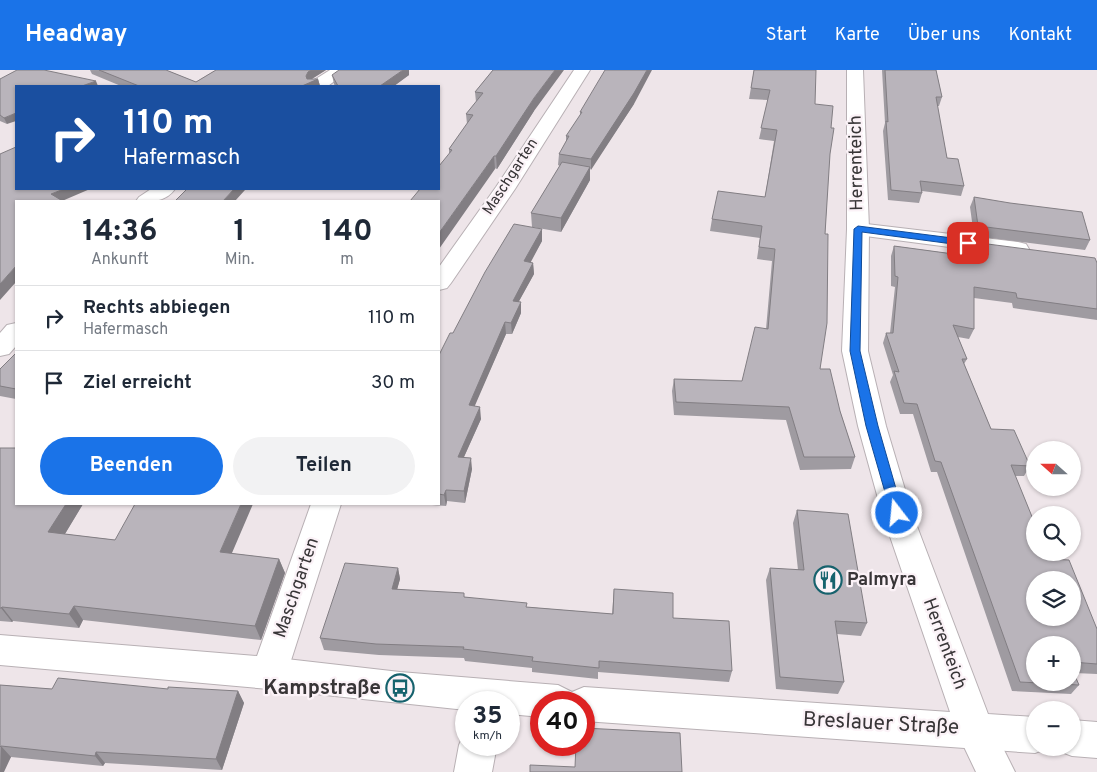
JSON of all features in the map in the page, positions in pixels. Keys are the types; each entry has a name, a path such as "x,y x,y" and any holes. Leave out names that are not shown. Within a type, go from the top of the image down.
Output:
{"street":[{"path":"318,85 341,70"},
{"name":"Maschgarten","path":"440,282 505,189 582,70"},
{"name":"Herrenteich","path":"855,70 858,229 855,351 872,426 897,513 975,730 996,772"},
{"path":"148,200 163,190"},
{"path":"858,229 1040,252"},
{"path":"0,348 15,332"},
{"name":"Maschgarten","path":"269,673 326,505"},
{"path":"0,650 269,673 455,696"},
{"name":"Breslauer Straße","path":"595,705 1026,734"},
{"path":"1081,739 1097,740"},
{"path":"473,772 476,756"}],"building":[{"path":"17,70 44,70 96,81 85,85 15,85 15,113 4,118 0,115 0,79"},
{"path":"99,70 166,70 196,82 216,70 311,70 306,76 307,79 318,79 304,85 136,85"},
{"path":"339,70 403,70 381,85 337,85 332,75"},
{"path":"493,70 555,70 496,156 494,156 440,232 440,200 411,200 419,190 440,190 440,165 452,150 449,149 473,115 466,114 483,93 475,92"},
{"path":"605,70 647,70 591,159 559,154 569,136 566,136 582,112 580,112"},
{"path":"754,70 816,70 815,104 833,106 831,128 834,128 830,154 825,234 828,234 827,323 820,369 830,369 840,411 855,457 804,457 789,407 676,402 674,379 742,381 755,327 768,329 775,249 759,247 762,226 712,219 718,191 765,197 777,130 761,128 770,90 751,88"},
{"path":"885,70 936,70 942,97 936,97 947,158 958,159 964,186 920,181 922,193 891,190 886,121 888,122"},
{"path":"15,147 15,190 61,190 51,194 61,200 15,200 15,267 0,284 0,154"},
{"path":"562,162 590,167 561,218 531,213"},
{"path":"186,190 233,190 224,200 176,200"},
{"path":"974,197 1082,212 1090,240 978,226"},
{"path":"514,224 542,229 524,261 533,263 513,301 521,302 511,323 505,322 469,405 480,407 458,457 471,458 464,491 446,490 444,495 440,494 440,353 450,333 453,333 485,272"},
{"path":"980,243 1095,258 1097,263 1097,309 1017,298 1016,293 974,287 974,329 953,325 967,359 962,359 991,429 1014,430 1026,457 1026,466 1011,465 1028,506 1026,506 1026,561 1069,561 1073,571 1026,571 1026,626 1081,626 1081,590 1097,629 1097,664 1081,663 1081,636 1026,636 1026,682 1020,682 941,462 935,461 917,404 904,403 894,371 899,372 886,333 893,333 898,277 895,276 894,246 983,258"},
{"path":"15,354 15,389 0,386 0,369"},
{"path":"0,448 15,448 15,505 65,505 48,532 115,540 134,505 241,505 220,552 279,559 255,626 74,606 69,614 0,608"},
{"path":"797,510 848,514 867,623 835,621 844,682 780,677 770,568 804,570"},
{"path":"345,563 398,568 392,589 464,593 464,597 527,603 526,607 613,614 614,589 673,593 673,618 729,621 732,671 599,661 599,668 532,661 533,657 463,649 464,647 376,644 320,638"},
{"path":"58,678 168,689 168,687 238,691 216,759 96,752 95,756 0,747 0,685 52,689"},
{"path":"595,729 680,733 682,772 530,772 530,765 575,767 576,756 595,756"}],"place":[{"name":"Palmyra","path":"828,580"},
{"name":"Kampstraße","path":"400,688"}],"route":[{"path":"897,513 872,426 855,351 858,229 968,243"}]}
